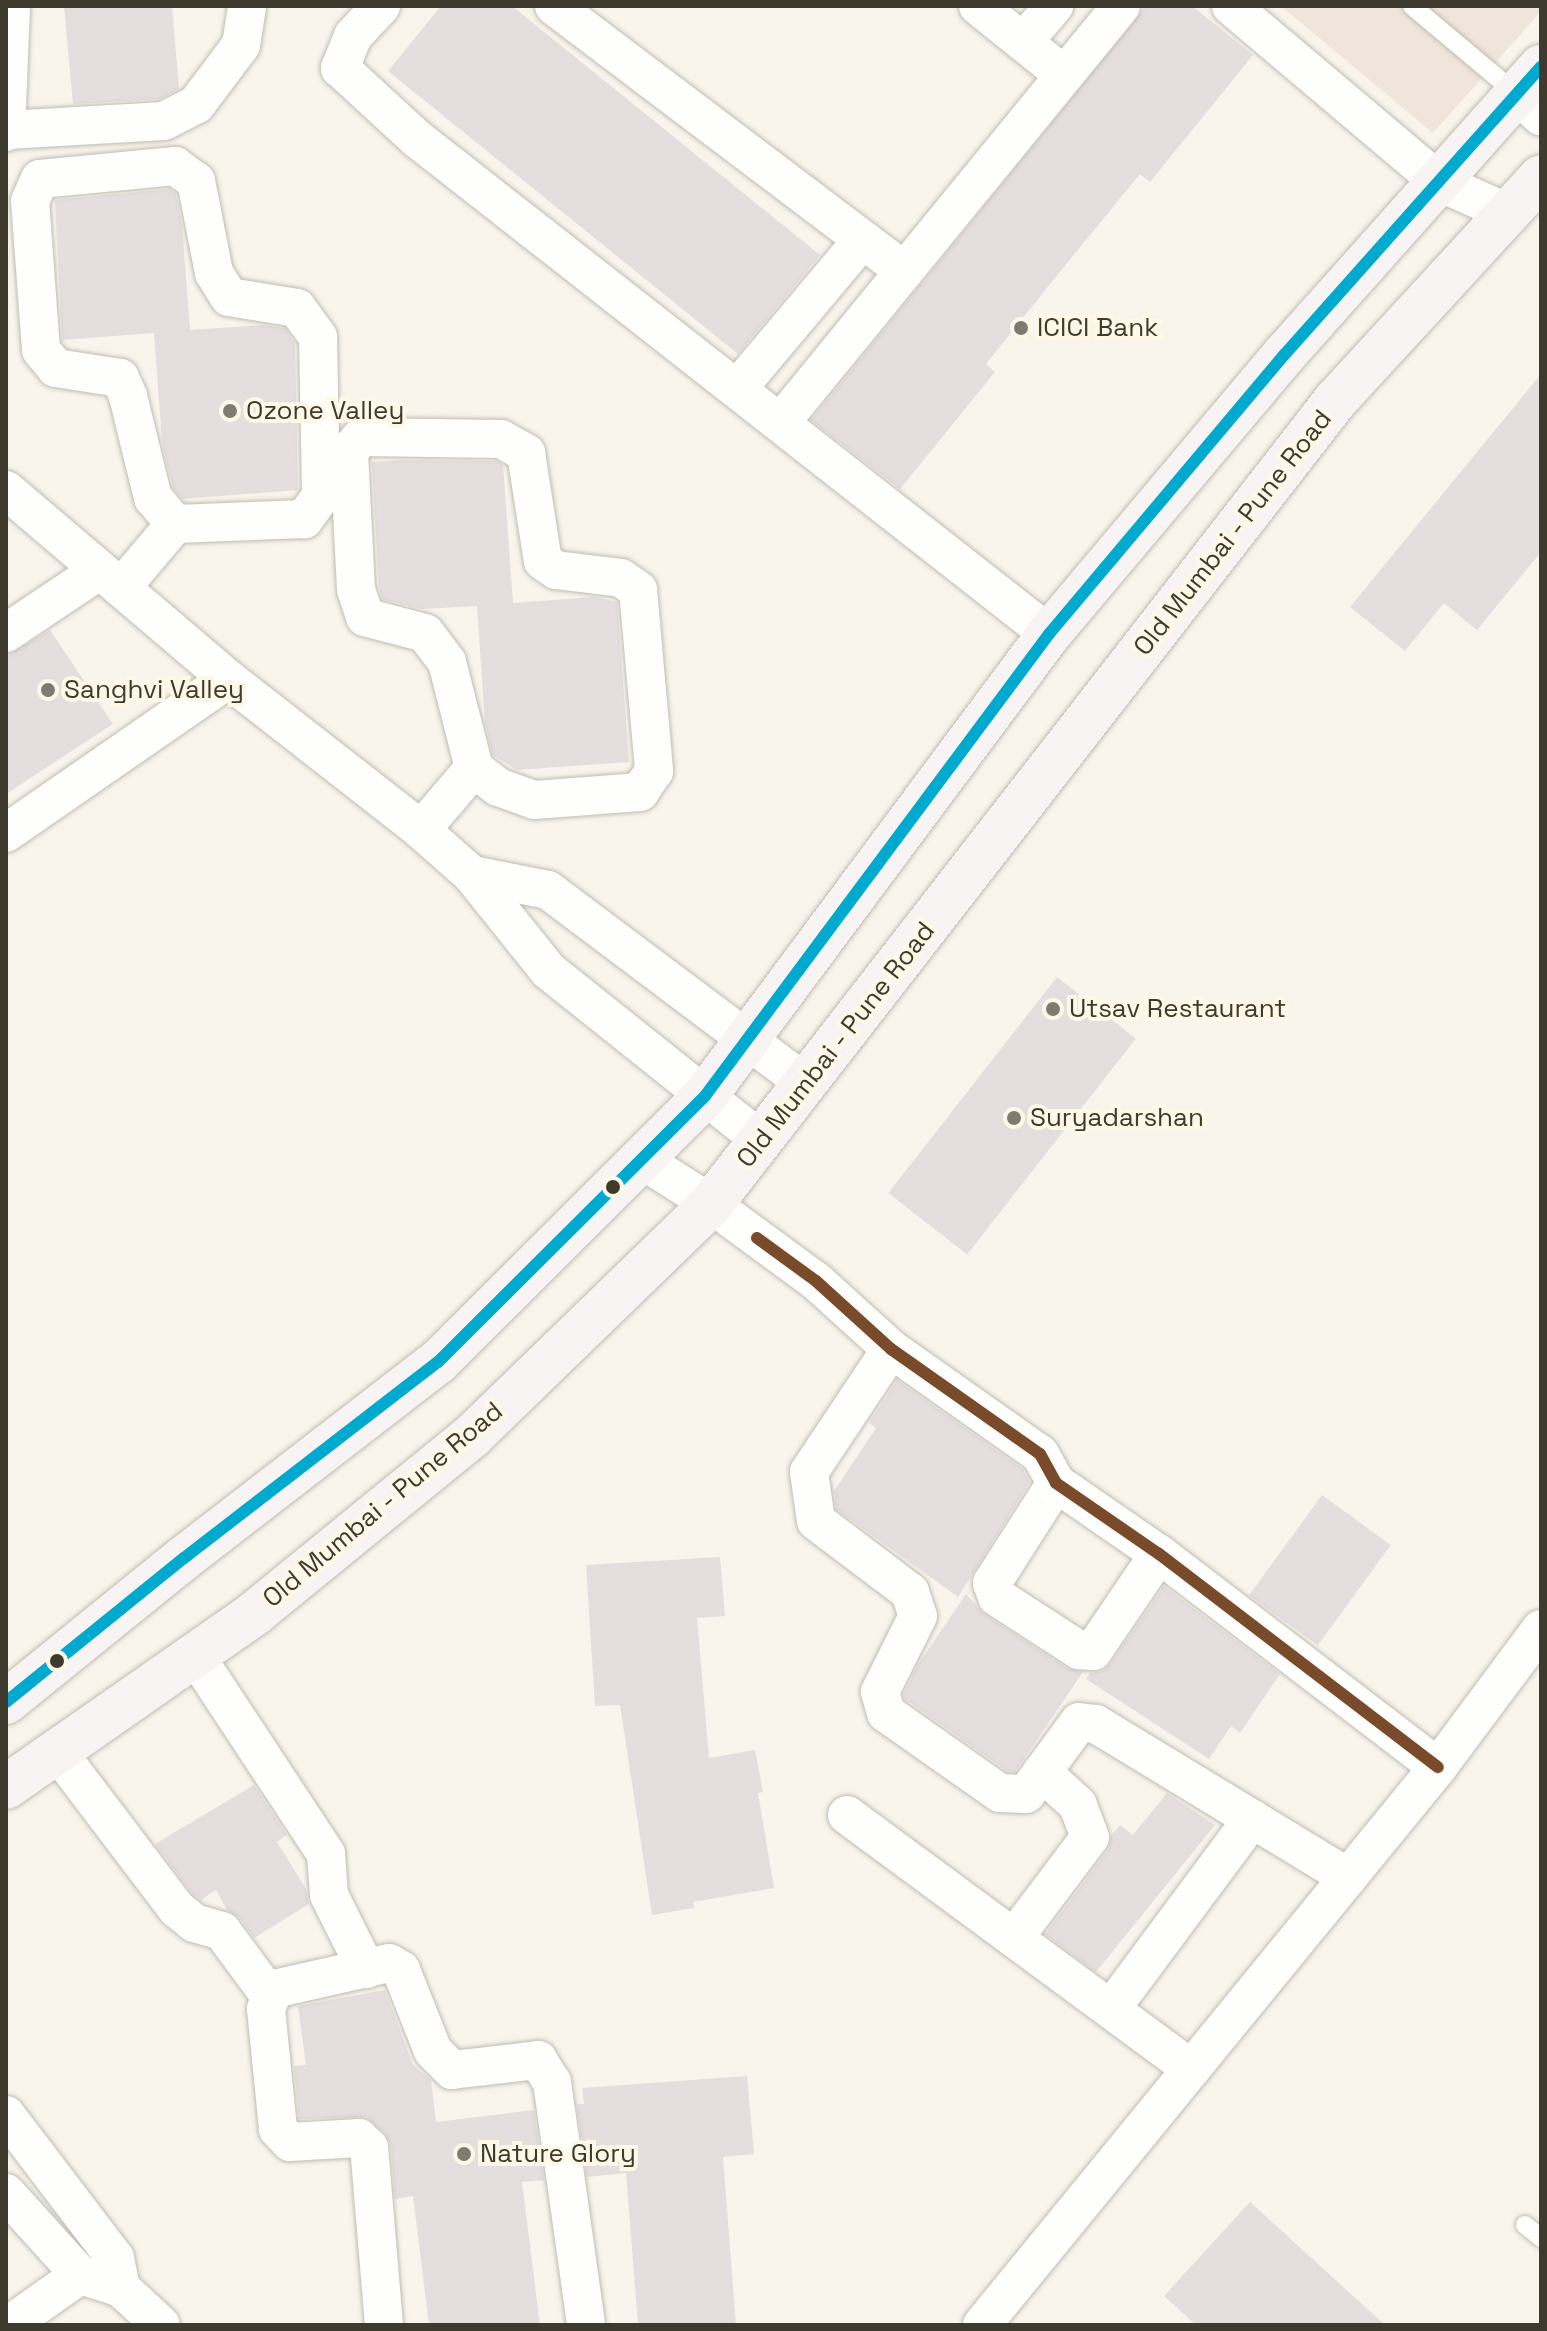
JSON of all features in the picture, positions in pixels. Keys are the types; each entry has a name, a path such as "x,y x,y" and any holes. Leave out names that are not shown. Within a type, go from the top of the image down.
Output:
{"main road":[{"path":"6,1702 184,1558 438,1362 705,1096 1049,634 1285,354 1439,182 1533,92"},
{"name":"Old Mumbai - Pune Road","path":"6,1787 255,1613 472,1436 711,1204 1335,401 1541,177"}],"street":[{"path":"11,6 6,131 164,121 175,116 196,105 241,45 247,6"},
{"path":"381,6 353,36 340,68 416,138 1049,634"},
{"path":"554,6 904,271"},
{"path":"978,6 1063,74"},
{"path":"1023,42 1054,6"},
{"path":"781,422 1121,6"},
{"path":"1231,6 1439,182 1508,213"},
{"path":"6,633 111,579 175,524 304,519 321,496 318,337 297,308 229,297 214,273 196,181 175,166 40,179 30,201 41,350 56,368 120,378 128,396 153,498 175,524"},
{"path":"738,388 863,239"},
{"path":"361,437 501,439 526,453 543,561 556,570 621,578 638,590 654,771 640,792 534,800 498,787 474,768 447,662 425,633 365,617 356,590 349,451 361,437"},
{"path":"8,494 228,679 421,830 472,875 548,970 762,1141"},
{"path":"6,833 228,679"},
{"path":"421,830 474,768"},
{"path":"472,875 548,890 806,1084"},
{"path":"641,1159 711,1204 816,1281 891,1349 1040,1454 1056,1483 1159,1554 1438,1767"},
{"path":"891,1349 809,1472 816,1521 910,1592 918,1616 880,1692 886,1713 1000,1793 1026,1794 1079,1722 1096,1724 1348,1877"},
{"path":"1056,1483 992,1583 997,1597 1079,1650 1093,1651 1159,1554"},
{"path":"982,2325 1438,1767 1541,1629"},
{"path":"195,1655 326,1854 329,1895 366,1969"},
{"path":"57,1751 177,1909 194,1923 222,1931 270,1996"},
{"path":"1014,1938 1090,1837 1078,1805 1042,1772"},
{"path":"847,1815 1191,2069"},
{"path":"1111,2009 1252,1819"},
{"path":"384,2325 369,2148 359,2138 290,2142 278,2129 266,2009 274,1989 389,1963 401,1970 433,2051 452,2070 538,2060 552,2082 586,2325"},
{"path":"6,2115 115,2258 121,2288"},
{"path":"6,2193 80,2275 121,2288 161,2325"},
{"path":"9,2325 80,2275"}],"lane":[{"path":"1412,6 1533,92"},
{"path":"1525,2225 1541,2238"}],"shaded area":[{"path":"1281,6 1541,6 1541,11 1433,133"}],"building":[{"path":"64,6 172,6 179,89 160,99 73,104"},
{"path":"441,6 512,6 820,255 738,354 388,71"},
{"path":"1146,6 1192,6 1253,55 1150,182 1140,174 1063,268 986,364 995,372 900,489 811,420"},
{"path":"169,189 176,194 182,225 190,330 264,325 285,328 295,343 298,490 182,499 173,488 162,442 154,333 62,340 55,200"},
{"path":"1541,374 1541,552 1477,630 1444,603 1405,651 1350,607"},
{"path":"495,461 503,465 513,603 594,597 617,602 629,762 517,770 493,755 485,723 477,606 422,609 382,599 372,462"},
{"name":"Sanghvi Valley","path":"50,630 113,724 6,794 6,656"},
{"name":"Suryadarshan","path":"1057,977 1136,1039 967,1254 888,1193"},
{"path":"897,1380 1023,1469 1030,1482 958,1597 836,1509 834,1491 876,1428 869,1423"},
{"path":"1322,1495 1391,1545 1318,1645 1249,1595"},
{"path":"720,1557 725,1616 697,1618 709,1758 755,1750 763,1792 758,1793 774,1888 693,1902 694,1908 652,1915 620,1705 595,1706 586,1565"},
{"path":"1164,1586 1280,1674 1240,1733 1231,1726 1209,1759 1086,1679 1090,1673 1102,1671 1111,1663"},
{"path":"966,1594 985,1615 1067,1668 1083,1672 1015,1772 1007,1771 905,1699 904,1694 917,1666"},
{"path":"254,1785 287,1835 277,1842 306,1889 309,1904 254,1938 240,1918 227,1910 216,1890 201,1900 193,1894 155,1844"},
{"path":"1167,1793 1215,1825 1096,1972 1045,1934 1108,1850 1111,1836 1120,1825 1133,1835"},
{"name":"Nature Glory","path":"385,1990 413,2065 431,2080 436,2122 534,2110 544,2180 522,2182 540,2325 429,2325 413,2196 395,2199 391,2146 385,2133 366,2117 299,2119 294,2066 306,2065 298,2006"},
{"name":"Nature Glory","path":"747,2076 754,2154 723,2157 736,2325 638,2325 626,2173 587,2177 577,2104 584,2104 582,2088"},
{"path":"1250,2202 1385,2325 1196,2325 1164,2296"}],"transit line":[{"path":"6,1702 184,1558 438,1362 705,1096 1049,634 1285,354 1541,67"},
{"path":"757,1238 816,1281 891,1349 1040,1454 1056,1483 1159,1554 1438,1767"}],"place":[{"name":"ICICI Bank","path":"1021,328"},
{"name":"Ozone Valley","path":"230,411"},
{"name":"Sanghvi Valley","path":"48,690"},
{"name":"Utsav Restaurant","path":"1053,1009"},
{"name":"Suryadarshan","path":"1014,1118"},
{"name":"Nature Glory","path":"464,2154"}]}
